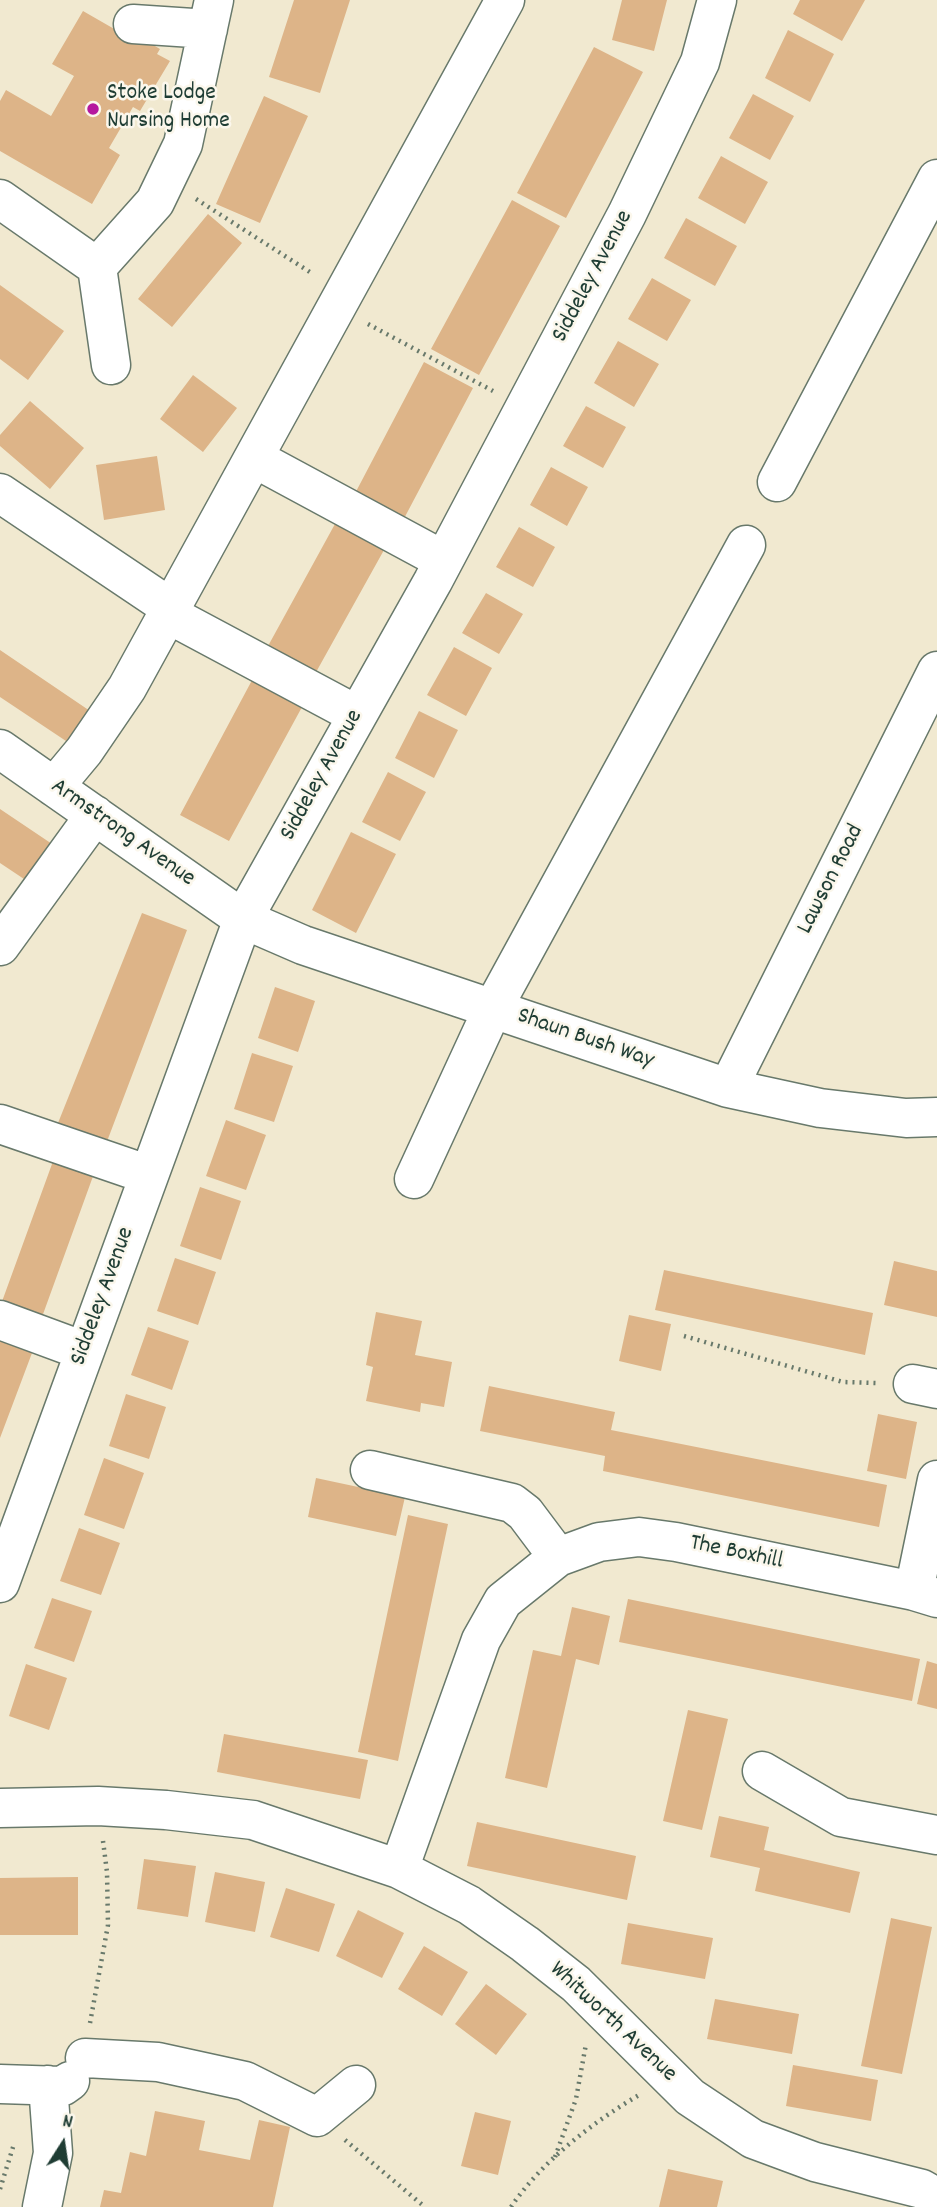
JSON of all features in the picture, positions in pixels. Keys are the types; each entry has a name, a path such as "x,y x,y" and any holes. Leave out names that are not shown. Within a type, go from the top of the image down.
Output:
{"street":[{"path":"54,787 84,751 128,688 505,0"},
{"name":"Siddeley Avenue","path":"0,1583 243,919 443,560 627,214 700,62 717,0"},
{"path":"97,267 155,202 183,144 211,15 134,24"},
{"path":"777,482 937,179"},
{"path":"0,199 97,267 111,365"},
{"path":"254,458 443,560"},
{"path":"0,494 170,611 357,715"},
{"path":"414,1179 492,1008 746,545"},
{"name":"Lawson Road","path":"728,1088 937,671"},
{"name":"Armstrong Avenue","path":"0,749 243,919"},
{"path":"0,946 95,816"},
{"name":"Shaun Bush Way","path":"243,919 303,945 728,1088 820,1108 906,1118 937,1117"},
{"path":"0,1124 149,1175"},
{"path":"0,1320 84,1351"},
{"path":"370,1470 512,1503 525,1513 558,1557"},
{"name":"The Boxhill","path":"399,1869 481,1640 503,1601 558,1557 599,1542 639,1538 676,1542 926,1595 937,1480"},
{"path":"762,1771 841,1816 937,1835"},
{"name":"Whitworth Avenue","path":"0,1808 98,1806 166,1810 253,1820 399,1869 469,1905 524,1944 587,1995 690,2097 753,2139 815,2162 922,2189 937,2198"},
{"path":"0,2084 63,2086 76,2078 86,2052 158,2062 245,2081 317,2117 356,2085"},
{"path":"42,2207 53,2154 48,2085"}],"path":[{"path":"166,180 340,301 524,408"},
{"path":"684,1336 843,1382 925,1387"},
{"path":"86,2052 92,2005 108,1926 107,1872 98,1806"},
{"path":"554,2158 576,2099 586,2042 587,1995"},
{"path":"511,2207 554,2158 619,2107 670,2077"},
{"path":"317,2117 425,2207"}],"building":[{"path":"294,0 350,0 320,93 269,77"},
{"path":"622,0 667,0 654,51 612,40"},
{"path":"800,0 865,0 842,41 793,14"},
{"name":"Stoke Lodge Nursing Home","path":"83,11 123,34 126,29 160,49 157,54 170,61 140,111 133,107 109,148 120,155 92,204 0,151 0,101 6,90 51,116 74,76 52,64"},
{"path":"788,30 834,54 810,102 765,78"},
{"path":"594,47 643,72 566,218 517,193"},
{"path":"753,94 794,116 770,160 729,138"},
{"path":"264,96 308,116 260,223 216,204"},
{"path":"721,156 768,182 745,224 698,198"},
{"path":"512,200 560,226 479,375 431,349"},
{"path":"208,214 242,243 172,327 138,299"},
{"path":"686,218 737,246 715,286 664,258"},
{"path":"652,278 691,300 667,341 628,319"},
{"path":"0,285 64,331 28,380 0,359"},
{"path":"618,341 659,364 634,407 594,383"},
{"path":"424,362 473,388 399,528 350,503"},
{"path":"193,375 237,408 203,452 160,419"},
{"path":"30,401 84,448 50,489 0,446 0,435"},
{"path":"586,406 626,427 603,468 563,446"},
{"path":"157,456 165,510 104,520 96,465"},
{"path":"551,467 588,487 567,526 530,505"},
{"path":"341,513 389,541 310,683 262,657"},
{"path":"519,527 555,547 533,587 496,567"},
{"path":"486,593 523,614 499,654 462,633"},
{"path":"454,647 492,668 466,716 427,695"},
{"path":"0,650 93,713 72,745 0,697"},
{"path":"258,669 308,696 229,841 180,815"},
{"path":"419,711 458,730 434,778 395,758"},
{"path":"388,772 426,792 400,841 362,822"},
{"path":"0,809 61,850 36,887 0,863"},
{"path":"351,832 396,854 356,933 312,910"},
{"path":"142,913 187,930 103,1152 54,1133"},
{"path":"275,987 315,1001 298,1052 258,1038"},
{"path":"252,1053 293,1066 274,1122 234,1109"},
{"path":"226,1120 266,1135 246,1190 206,1176"},
{"path":"56,1153 96,1168 38,1328 0,1307"},
{"path":"200,1187 241,1201 221,1260 180,1246"},
{"path":"175,1258 216,1272 198,1325 157,1311"},
{"path":"894,1261 937,1271 937,1317 884,1305"},
{"path":"664,1270 873,1313 865,1355 655,1310"},
{"path":"376,1312 422,1321 415,1355 452,1362 444,1407 421,1403 420,1412 366,1401 373,1367 366,1365"},
{"path":"629,1315 671,1324 661,1371 619,1361"},
{"path":"148,1327 189,1341 172,1390 131,1375"},
{"path":"0,1331 35,1345 0,1438"},
{"path":"489,1386 615,1412 611,1430 887,1485 879,1527 603,1471 605,1456 480,1431"},
{"path":"126,1394 166,1407 149,1459 109,1446"},
{"path":"878,1414 917,1422 906,1479 867,1471"},
{"path":"104,1458 144,1473 124,1529 84,1515"},
{"path":"316,1478 405,1497 396,1536 308,1517"},
{"path":"408,1515 448,1524 398,1761 358,1752"},
{"path":"79,1528 120,1543 101,1595 60,1581"},
{"path":"52,1598 92,1611 74,1662 34,1648"},
{"path":"628,1599 920,1659 912,1701 619,1642"},
{"path":"572,1607 610,1616 599,1665 576,1659 547,1788 505,1778 533,1650 561,1656"},
{"path":"927,1661 937,1664 937,1709 917,1704"},
{"path":"26,1664 67,1678 49,1730 9,1716"},
{"path":"688,1710 728,1719 702,1830 663,1821"},
{"path":"224,1734 368,1760 360,1799 217,1772"},
{"path":"719,1816 769,1827 764,1850 860,1872 850,1913 755,1891 760,1868 710,1857"},
{"path":"477,1822 636,1856 627,1900 467,1866"},
{"path":"144,1859 196,1866 188,1917 137,1909"},
{"path":"215,1872 265,1882 255,1932 205,1922"},
{"path":"78,1877 78,1935 0,1935 0,1878"},
{"path":"286,1888 335,1904 319,1952 270,1937"},
{"path":"358,1910 404,1933 382,1978 336,1956"},
{"path":"891,1918 932,1927 902,2074 861,2066"},
{"path":"628,1923 713,1938 705,1979 621,1964"},
{"path":"424,1946 468,1972 442,2016 398,1989"},
{"path":"486,1984 527,2014 496,2055 455,2024"},
{"path":"715,1999 799,2014 792,2054 707,2039"},
{"path":"793,2065 878,2080 871,2121 786,2106"},
{"path":"155,2111 205,2121 199,2150 250,2160 259,2120 290,2127 273,2207 100,2207 104,2190 121,2193 130,2152 146,2156"},
{"path":"475,2112 511,2121 498,2175 461,2166"},
{"path":"668,2169 723,2181 717,2207 659,2207"}],"place":[{"name":"Stoke Lodge Nursing Home","path":"93,109"}]}
